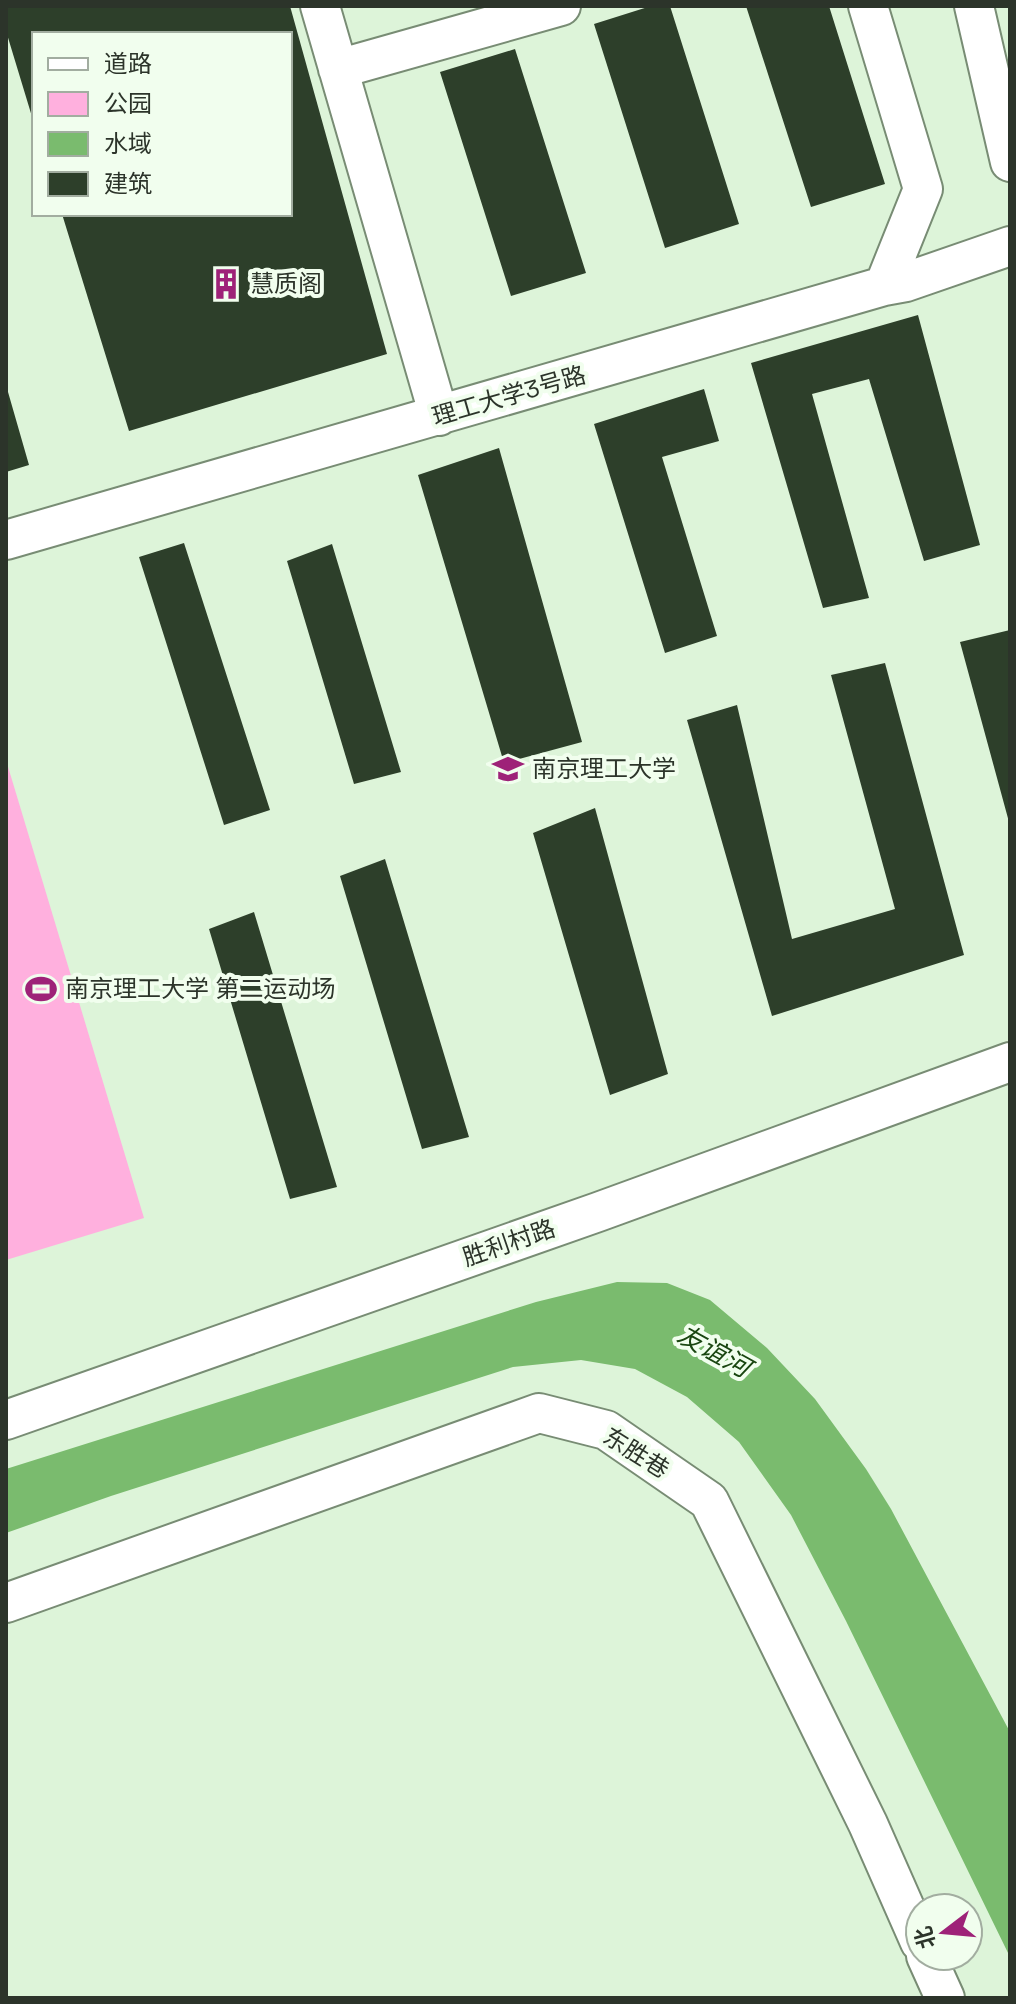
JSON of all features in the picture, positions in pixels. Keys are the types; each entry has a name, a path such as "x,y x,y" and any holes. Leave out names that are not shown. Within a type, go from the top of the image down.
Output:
{"street":[{"path":"320,6 439,416"},
{"path":"338,69 561,6"},
{"path":"868,6 923,189 884,286"},
{"path":"974,6 1010,162"},
{"name":"理工大学3号路","path":"6,540 906,282 1010,246"},
{"name":"胜利村路","path":"6,1420 598,1212 1010,1062"},
{"name":"东胜巷","path":"6,1603 539,1413 606,1430 709,1501 868,1824 904,1906"},
{"path":"933,1972 945,1998"}],"green space":[{"name":"南京理工大学 第二运动场","path":"6,760 144,1218 6,1260"}],"water":[{"name":"友谊河","path":"617,1282 667,1283 710,1300 767,1348 815,1399 866,1469 891,1509 1010,1732 1010,1957 984,1904 984,1892 978,1892 791,1515 739,1442 687,1397 635,1369 581,1360 513,1367 111,1496 6,1533 6,1469 536,1302"}],"building":[{"name":"慧质阁","path":"6,6 290,6 387,354 129,431 63,216 292,216 292,32 32,32 32,117 6,31"},
{"path":"651,6 670,6 739,224 665,248 594,24"},
{"path":"746,6 829,6 885,184 811,207"},
{"path":"515,49 586,273 511,296 440,72"},
{"path":"918,315 980,545 924,561 869,379 812,394 869,598 823,608 751,363"},
{"path":"6,385 29,465 6,472"},
{"path":"704,389 719,441 662,457 717,636 665,653 594,424"},
{"path":"499,448 582,742 504,763 418,475"},
{"path":"184,543 270,810 224,825 139,557"},
{"path":"332,544 401,772 354,784 287,561"},
{"path":"1010,630 1010,822 1009,822 960,642"},
{"path":"885,663 964,955 772,1016 687,720 737,705 792,939 895,909 831,675"},
{"path":"595,808 668,1074 610,1095 533,833"},
{"path":"385,859 469,1137 422,1149 340,876"},
{"path":"254,912 337,1187 290,1199 209,929"}],"place":[{"name":"慧质阁","path":"226,284"},
{"name":"南京理工大学","path":"508,769"},
{"name":"南京理工大学 第二运动场","path":"41,989"}]}
